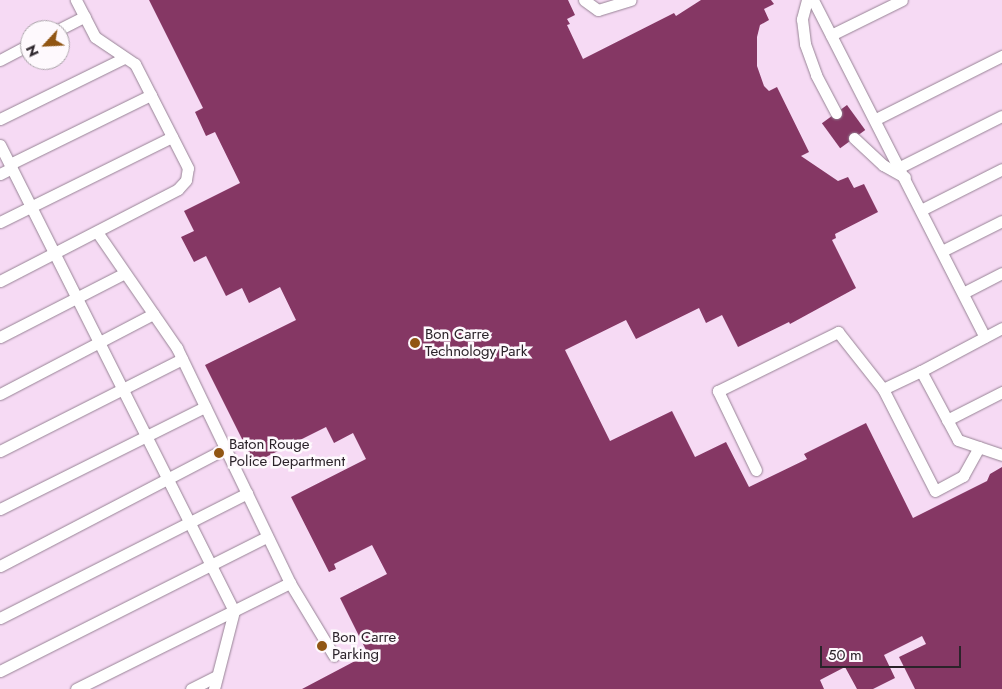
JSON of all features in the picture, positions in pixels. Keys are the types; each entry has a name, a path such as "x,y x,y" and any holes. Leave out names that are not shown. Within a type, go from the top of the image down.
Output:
{"lane":[{"path":"0,281 178,189 186,180 188,168 135,64 95,37 76,0"},
{"path":"584,0 598,10 630,0"},
{"path":"807,0 802,19 805,44 816,75 836,113"},
{"path":"813,0 876,118 985,337"},
{"path":"831,35 902,0"},
{"path":"70,24 84,16"},
{"path":"0,60 20,49"},
{"path":"876,118 1002,56"},
{"path":"0,119 124,58"},
{"path":"0,174 11,166 151,95"},
{"path":"854,138 883,165 902,172 1002,116"},
{"path":"0,222 172,136"},
{"path":"0,144 234,610 214,689"},
{"path":"921,210 1002,169"},
{"path":"942,250 1002,221"},
{"path":"97,232 182,359 290,583 334,656"},
{"path":"0,337 125,273"},
{"path":"963,293 1002,273"},
{"path":"0,394 100,344 153,314"},
{"path":"883,389 1002,328"},
{"path":"756,470 718,392 838,332 883,389 935,491 964,476 978,447"},
{"path":"0,451 182,359"},
{"path":"920,370 958,440 1002,455"},
{"path":"947,420 1000,397"},
{"path":"0,510 205,407"},
{"path":"0,566 169,481 226,450"},
{"path":"0,618 246,493"},
{"path":"0,671 267,537"},
{"path":"76,689 290,583"},
{"path":"191,689 217,676"}],"shaded area":[{"path":"0,0 1002,0 1002,689 0,689"}],"building":[{"name":"Bon Carre Technology Park","path":"149,0 568,0 575,15 567,19 570,24 567,25 583,59 674,13 676,16 701,0 771,0 774,4 764,9 769,20 760,25 757,37 757,66 764,86 769,91 777,87 809,152 801,156 838,181 848,177 854,188 864,184 878,212 835,234 836,238 832,240 856,288 790,324 789,322 738,347 722,315 706,323 699,308 636,339 626,320 565,350 610,441 672,411 695,457 726,442 749,487 807,459 804,454 866,423 913,518 987,481 990,474 1002,467 1002,689 915,689 899,657 926,644 922,636 884,655 895,678 873,689 857,689 845,667 820,680 824,689 302,689 357,660 370,658 340,598 387,574 372,545 334,564 336,569 329,572 291,497 366,459 353,433 334,443 326,427 254,463 205,365 296,320 280,287 249,303 242,288 226,296 206,256 194,262 181,237 194,231 184,211 240,183 215,132 206,136 195,112 203,108"},
{"path":"847,105 865,130 840,148 822,123"}],"place":[{"name":"Bon Carre Technology Park","path":"415,343"},
{"name":"Baton Rouge Police Department","path":"219,453"},
{"name":"Bon Carre Parking","path":"322,646"}]}
